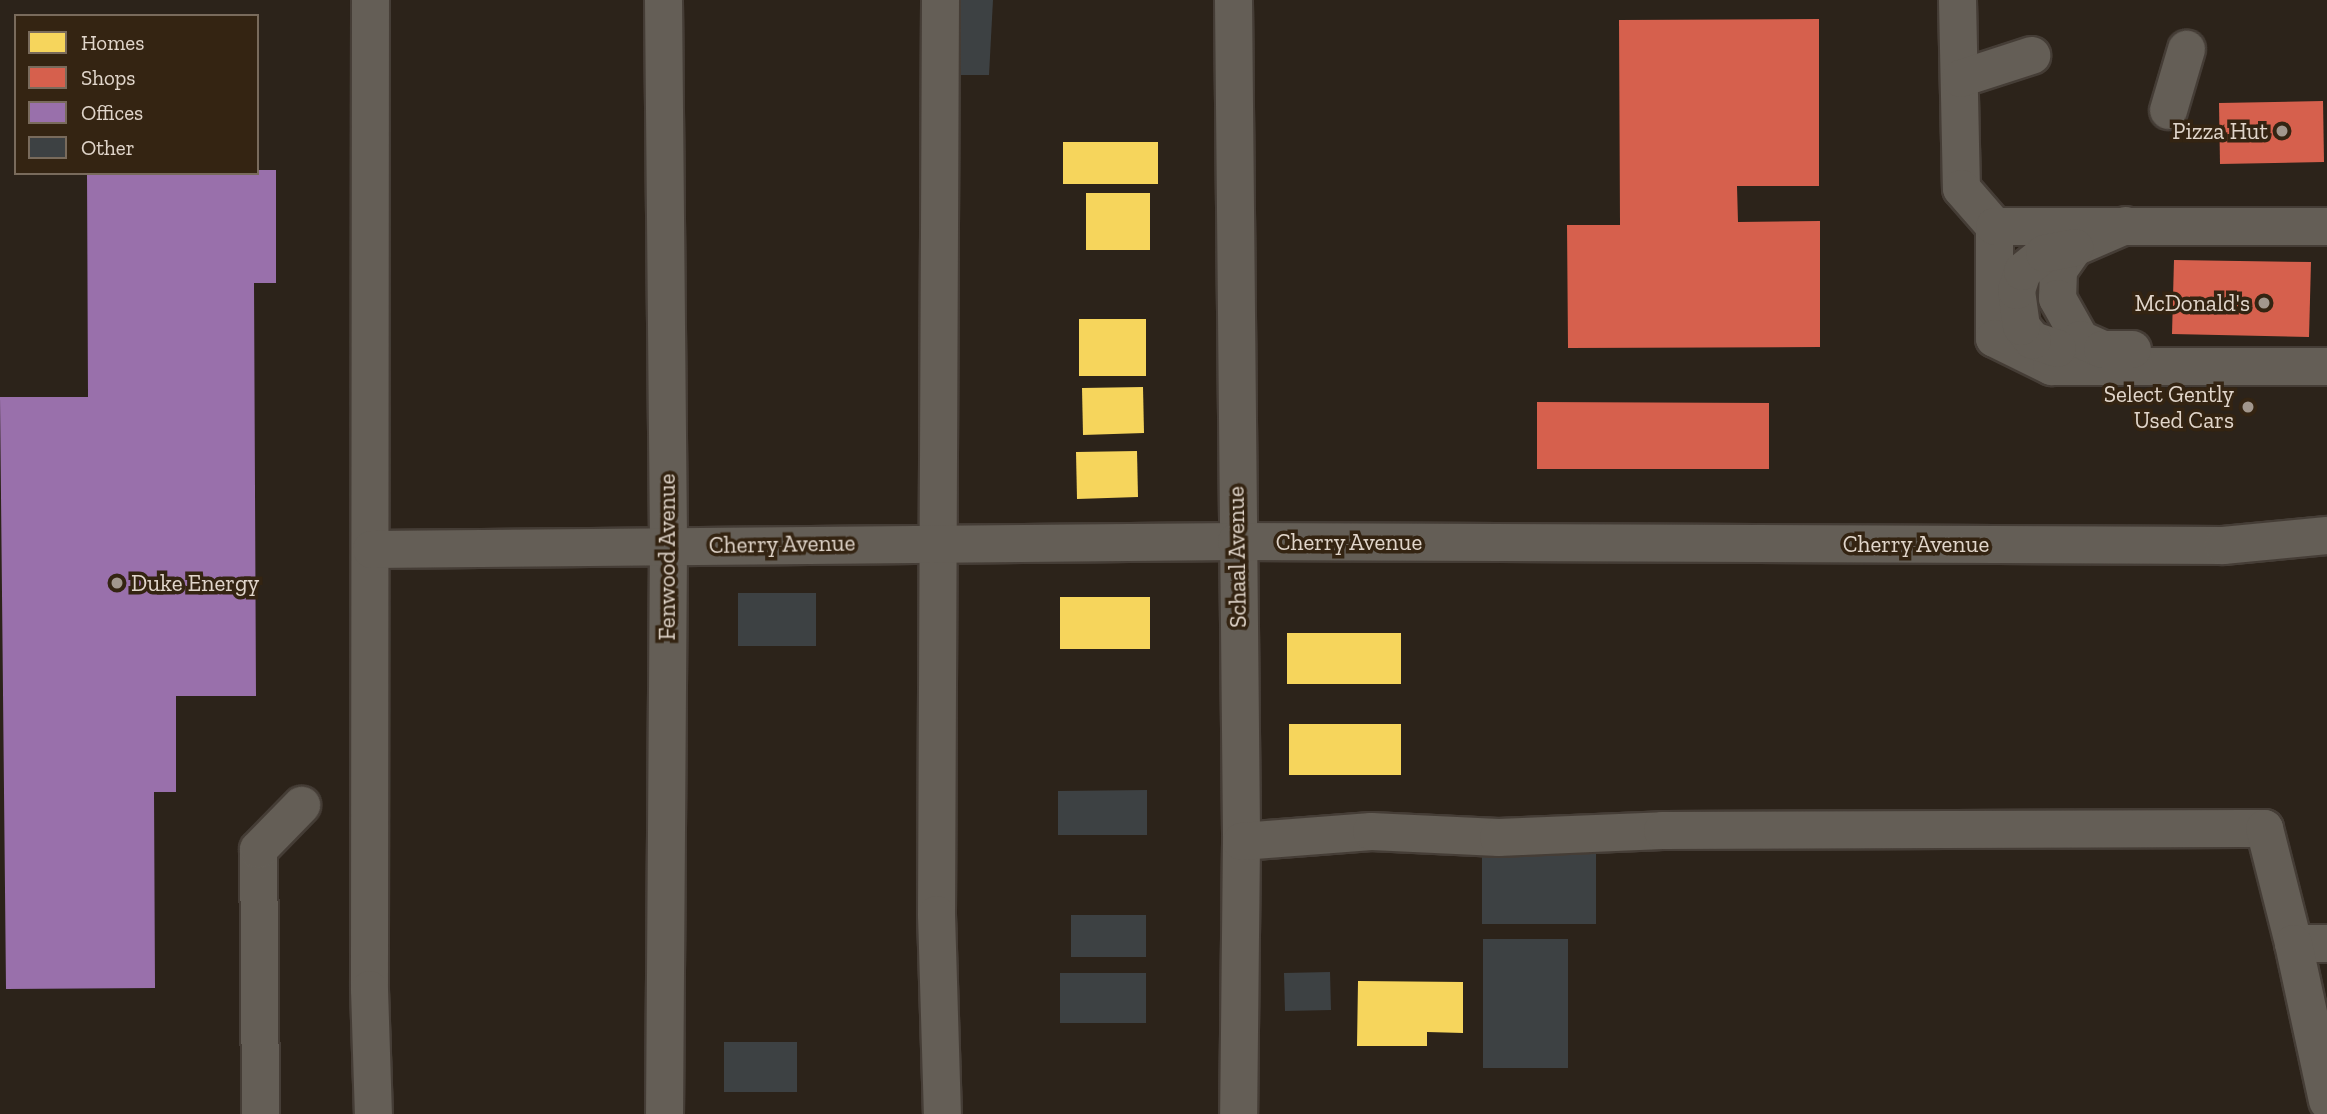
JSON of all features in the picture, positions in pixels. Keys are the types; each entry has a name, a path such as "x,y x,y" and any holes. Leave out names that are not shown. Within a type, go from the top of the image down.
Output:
{"street":[{"path":"370,0 369,989 373,1114"},
{"name":"Fenwood Avenue","path":"663,0 668,545 664,1114"},
{"path":"940,0 940,542 936,914 942,1114"},
{"name":"Schaal Avenue","path":"1233,0 1236,541 1241,841 1238,1114"},
{"path":"1957,0 1961,188 1994,226 1994,338 2051,366 2327,366"},
{"path":"2168,110 2186,49"},
{"path":"1960,78 2031,55"},
{"path":"2125,225 2074,247 2058,270 2057,298 2080,339 2102,349 2308,345 2327,366"},
{"path":"1994,226 2327,226"},
{"name":"Cherry Avenue","path":"370,549 1236,541 2223,545 2327,535"},
{"path":"260,1114 258,849 300,805"},
{"path":"1241,841 1371,831 1498,837 1662,830 2264,828 2310,943 2327,1100"}],"building: Homes":[{"path":"1063,142 1158,142 1158,184 1063,184"},
{"path":"1086,193 1150,193 1150,250 1086,250"},
{"path":"1079,319 1146,319 1146,376 1079,376"},
{"path":"1143,387 1144,433 1083,435 1082,388"},
{"path":"1137,451 1138,497 1077,499 1076,452"},
{"path":"1060,597 1150,597 1150,649 1060,649"},
{"path":"1287,633 1401,633 1401,684 1287,684"},
{"path":"1289,724 1401,724 1401,775 1289,775"},
{"path":"1358,981 1463,982 1463,1033 1427,1032 1427,1046 1357,1046"}],"building: Shops":[{"path":"1819,19 1819,186 1737,186 1738,222 1820,221 1820,347 1568,348 1567,225 1620,225 1619,20"},
{"path":"2323,101 2324,162 2220,164 2219,103"},
{"path":"2174,260 2311,262 2309,337 2172,334"},
{"path":"1537,402 1769,403 1769,469 1537,469"}],"building: Offices":[{"path":"259,170 276,170 276,283 254,283 256,696 176,696 176,792 154,792 155,988 6,989 0,397 88,397 87,175 259,175"}],"building: Other":[{"path":"948,0 993,0 989,75 953,75"},
{"path":"738,593 816,593 816,646 738,646"},
{"path":"1147,790 1147,835 1058,835 1058,791"},
{"path":"1482,854 1596,854 1596,924 1482,924"},
{"path":"1071,915 1146,915 1146,957 1071,957"},
{"path":"1483,939 1568,939 1568,1068 1483,1068"},
{"path":"1330,972 1331,1010 1285,1011 1284,973"},
{"path":"1060,973 1146,973 1146,1023 1060,1023"},
{"path":"724,1042 797,1042 797,1092 724,1092"}],"place":[{"name":"Pizza Hut","path":"2282,131"},
{"name":"McDonald's","path":"2264,303"},
{"name":"Select Gently Used Cars","path":"2248,407"},
{"name":"Duke Energy","path":"117,583"}]}
